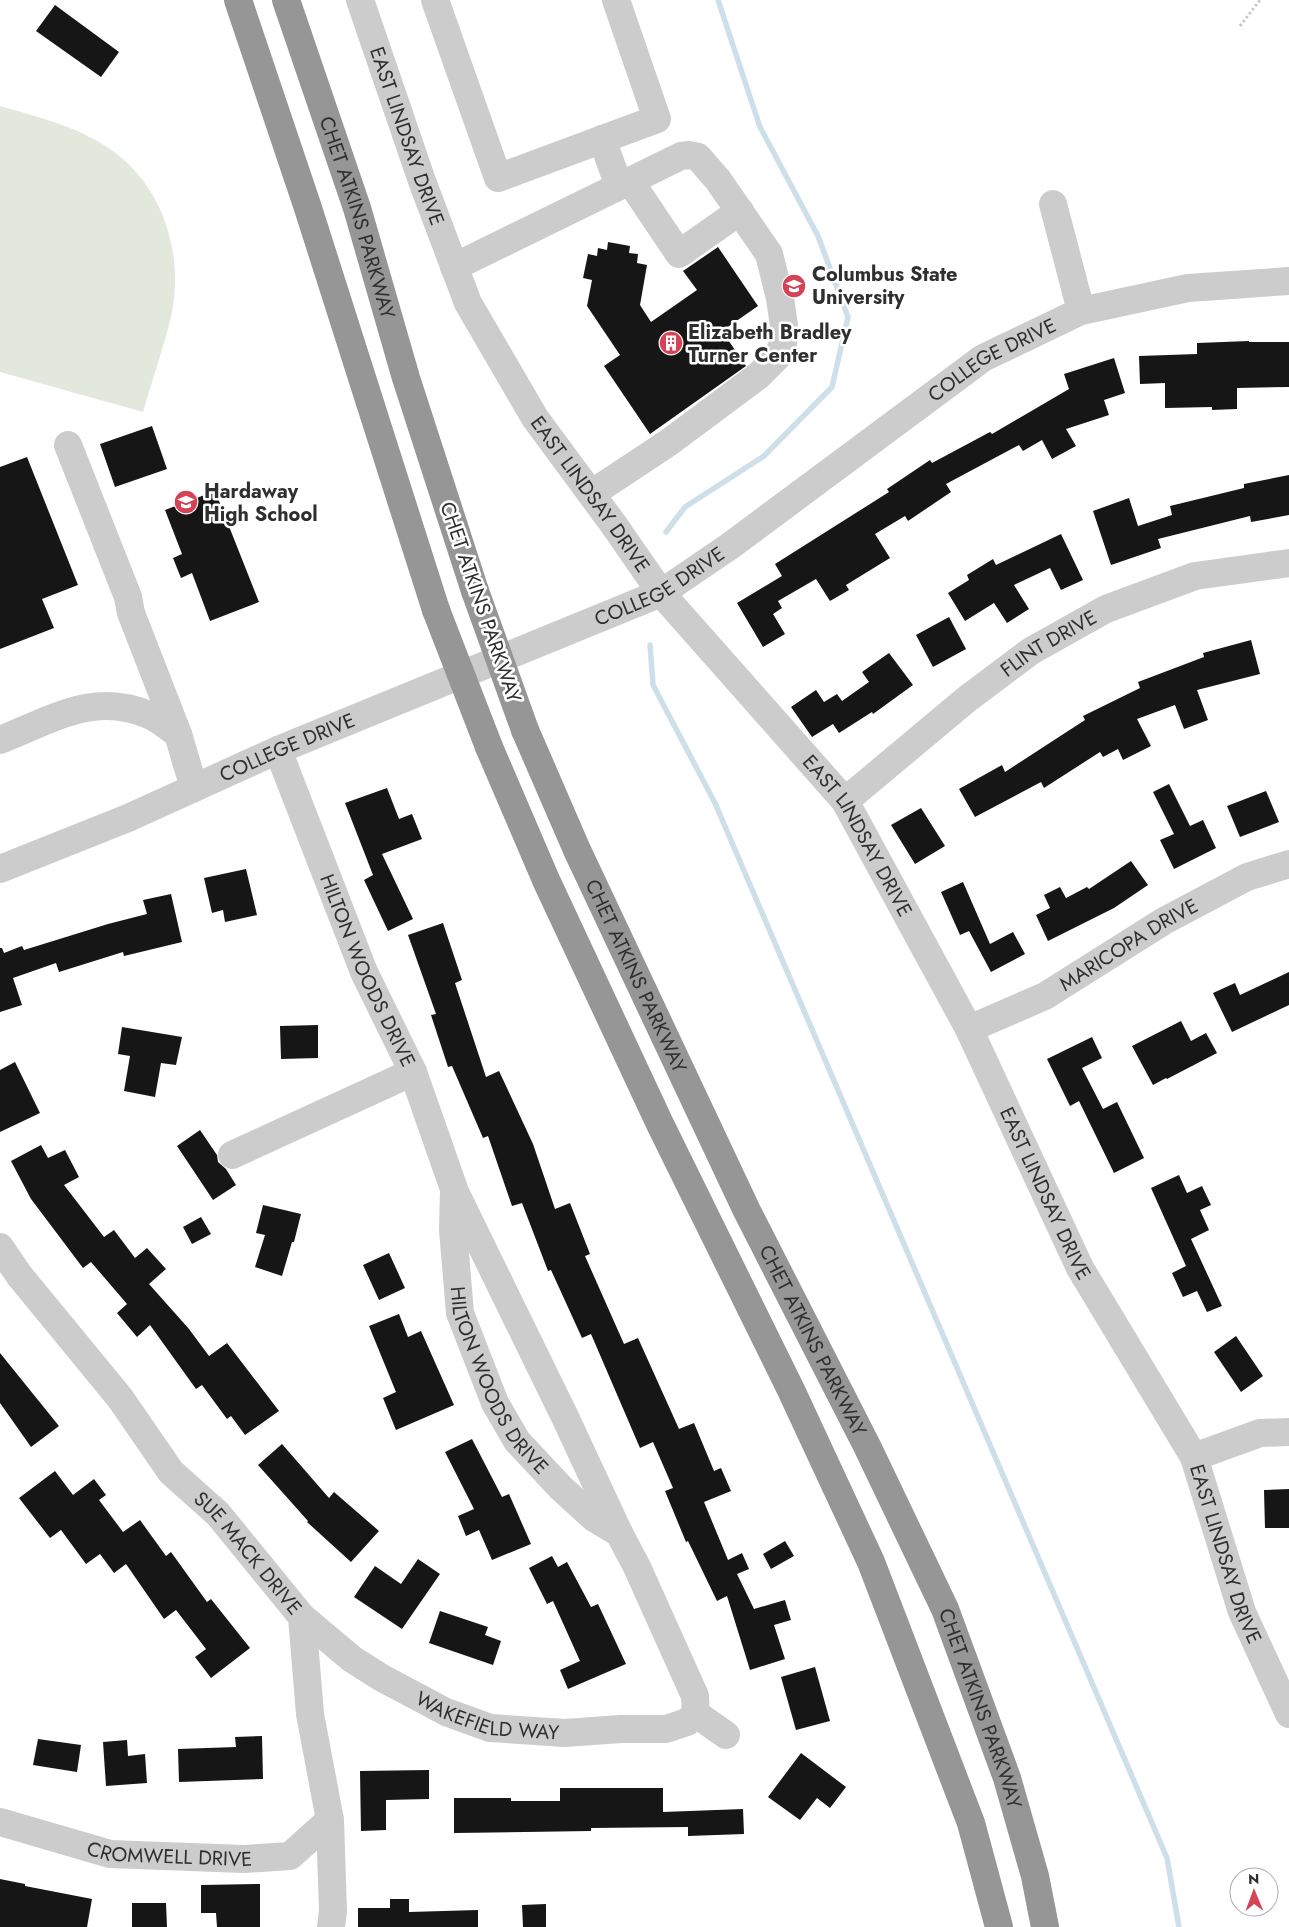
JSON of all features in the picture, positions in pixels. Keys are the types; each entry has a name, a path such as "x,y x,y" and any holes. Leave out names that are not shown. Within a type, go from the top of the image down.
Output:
{"highway":[{"path":"229,0 260,66"},
{"name":"CHET ATKINS PARKWAY","path":"238,0 436,610 489,747 546,880 651,1106 791,1390 871,1562 971,1823 999,1927"},
{"name":"CHET ATKINS PARKWAY","path":"286,0 357,208 406,378 475,591 525,730 577,850 747,1211 867,1446 945,1609 1007,1778 1034,1876 1045,1927"}],"street":[{"name":"EAST LINDSAY DRIVE","path":"360,0 422,181 468,303 535,418 661,593 845,801 969,1029 1080,1268 1194,1457 1242,1612 1289,1714"},
{"path":"435,0 498,178 657,119 616,0"},
{"path":"602,139 625,184 679,254 740,211"},
{"path":"454,267 681,156 689,155 698,157 718,180 769,254 780,298 784,326 783,344 778,356 758,376 668,443 591,494"},
{"path":"1053,204 1081,311"},
{"name":"COLLEGE DRIVE","path":"0,869 128,818 278,750 661,593 730,546 983,358 1081,311 1188,288 1289,281"},
{"path":"68,445 128,598 131,613 178,734 194,788"},
{"name":"FLINT DRIVE","path":"845,801 967,699 1031,651 1106,608 1195,576 1289,563"},
{"path":"0,740 72,711 96,705 120,706 150,715 178,734"},
{"name":"HILTON WOODS DRIVE","path":"278,750 364,972 413,1072 454,1190 636,1567 695,1696 696,1714"},
{"name":"MARICOPA DRIVE","path":"969,1029 1044,996 1164,921 1247,877 1289,864"},
{"path":"232,1155 413,1072"},
{"name":"HILTON WOODS DRIVE","path":"454,1190 453,1230 460,1313 495,1403 517,1441 561,1488 594,1518 619,1533"},
{"name":"SUE MACK DRIVE","path":"0,1247 19,1275 120,1398 171,1472 218,1514 302,1617 310,1714 330,1820 333,1911 331,1927"},
{"path":"1194,1457 1260,1432 1289,1432"},
{"name":"WAKEFIELD WAY","path":"302,1617 352,1658 382,1678 446,1712 490,1728 565,1733 622,1729 666,1729 687,1722 696,1714"},
{"path":"696,1714 726,1735"},
{"name":"CROMWELL DRIVE","path":"0,1822 110,1854 244,1859 290,1856 330,1820"}],"path":[{"path":"1240,26 1260,0"}],"shaded area":[{"path":"0,106 71,128 110,149 128,164 144,182 166,223 172,246 175,293 168,329 143,412 0,372"}],"building":[{"path":"55,5 119,52 101,77 36,31"},
{"name":"Elizabeth Bradley Turner Center","path":"608,242 630,246 629,253 638,254 637,263 647,265 640,305 651,322 697,290 683,271 718,247 758,306 722,331 746,366 650,434 604,366 620,355 587,306 592,280 583,278 588,254 597,256 598,248 607,250"},
{"path":"1289,342 1289,387 1237,388 1237,409 1212,410 1212,407 1165,408 1165,383 1140,384 1139,356 1197,354 1197,343"},
{"path":"1114,358 1125,393 1104,400 1109,415 1066,429 1076,446 1052,459 1042,440 1023,451 1019,445 946,484 951,492 908,521 905,516 875,534 890,558 846,585 849,590 830,601 816,579 778,601 782,608 773,614 785,634 763,647 737,603 782,576 775,564 889,492 887,489 930,460 932,463 990,432 992,434 1069,389 1064,374"},
{"path":"152,426 167,469 115,487 100,444"},
{"path":"27,457 78,585 42,599 54,628 0,649 0,467"},
{"path":"1289,475 1289,515 1251,522 1250,516 1158,539 1161,548 1111,565 1093,511 1129,498 1138,526 1172,515 1170,506 1244,488 1244,484"},
{"path":"215,491 259,602 210,621 192,573 181,578 173,558 182,554 165,510"},
{"path":"1061,534 1083,580 1061,590 1050,568 1014,585 1029,609 1007,623 994,603 965,621 948,593 969,580 967,575 993,559 996,565"},
{"path":"949,617 966,649 933,667 916,635"},
{"path":"1251,640 1260,674 1197,690 1208,720 1184,729 1175,705 1137,719 1151,746 1123,760 1118,749 1103,757 1100,752 1044,788 1041,782 975,817 959,789 1002,765 1005,772 1085,720 1083,716 1140,688 1138,682 1204,657 1203,653"},
{"path":"889,653 913,685 873,714 872,712 839,733 833,724 812,737 791,707 816,690 824,702 837,694 842,701 869,682 862,672"},
{"path":"1169,784 1190,826 1203,820 1216,848 1174,869 1160,840 1174,834 1153,792"},
{"path":"387,788 399,819 412,814 422,839 382,854 413,919 388,931 364,880 373,875 345,803"},
{"path":"1266,791 1279,822 1240,837 1227,806"},
{"path":"921,808 945,846 915,864 891,825"},
{"path":"1131,861 1148,885 1114,908 1048,941 1036,915 1050,908 1044,895 1060,887 1066,898 1087,887 1089,889"},
{"path":"246,869 257,915 225,922 223,910 212,913 204,878"},
{"path":"963,882 990,944 1013,932 1025,954 991,972 969,931 960,935 941,892"},
{"path":"171,894 182,942 124,956 123,952 59,972 56,963 13,978 22,1005 0,1012 0,948 2,948 4,953 22,946 24,950 147,914 143,900"},
{"path":"443,923 462,980 455,983 486,1077 499,1071 533,1144 555,1209 570,1203 590,1254 585,1256 624,1344 638,1338 679,1429 694,1423 714,1471 721,1468 731,1491 704,1502 728,1560 742,1553 749,1569 737,1574 754,1609 785,1600 791,1620 774,1625 785,1659 750,1670 727,1596 717,1601 688,1541 686,1542 665,1491 673,1488 653,1442 640,1448 591,1334 582,1338 551,1270 548,1271 522,1203 512,1206 488,1136 483,1138 452,1066 448,1067 431,1015 436,1014 408,935"},
{"path":"1289,972 1289,1005 1232,1032 1213,993 1235,983 1240,995"},
{"path":"1181,1021 1191,1041 1206,1033 1217,1053 1153,1085 1132,1046"},
{"path":"318,1025 318,1058 281,1059 280,1026"},
{"path":"122,1027 182,1037 176,1065 161,1063 155,1097 124,1091 130,1056 118,1054"},
{"path":"1092,1037 1102,1058 1082,1068 1103,1109 1117,1102 1144,1158 1114,1173 1079,1101 1070,1106 1047,1059"},
{"path":"15,1062 40,1113 0,1132 0,1070"},
{"path":"200,1130 217,1155 218,1162 226,1169 236,1185 213,1200 177,1146"},
{"path":"41,1145 48,1158 65,1150 79,1177 64,1185 104,1237 114,1230 135,1258 147,1248 166,1269 149,1284 189,1329 209,1356 227,1343 279,1411 245,1435 231,1416 227,1419 202,1385 196,1389 150,1325 137,1337 117,1313 127,1304 91,1262 83,1268 31,1199 11,1161"},
{"path":"1179,1175 1187,1193 1202,1186 1211,1205 1200,1210 1209,1230 1191,1239 1222,1306 1207,1312 1197,1291 1183,1297 1172,1273 1186,1266 1151,1188"},
{"path":"263,1205 301,1214 294,1242 292,1242 282,1276 255,1267 265,1235 256,1233"},
{"path":"201,1217 211,1234 192,1244 183,1227"},
{"path":"389,1253 405,1288 379,1300 363,1265"},
{"path":"399,1314 408,1337 421,1331 454,1405 396,1430 383,1398 396,1392 369,1326"},
{"path":"1236,1336 1263,1376 1241,1392 1214,1352"},
{"path":"0,1353 59,1426 31,1447 0,1403"},
{"path":"472,1439 502,1497 509,1494 531,1544 492,1560 479,1530 466,1536 458,1516 474,1509 445,1452"},
{"path":"282,1444 329,1498 334,1492 379,1531 351,1562 307,1522 258,1465"},
{"path":"55,1471 73,1495 94,1479 106,1495 99,1500 123,1532 140,1520 166,1556 171,1552 207,1602 211,1599 250,1648 211,1678 195,1657 206,1649 176,1610 164,1619 126,1564 114,1573 100,1554 86,1564 61,1530 50,1538 19,1498"},
{"path":"1289,1489 1289,1528 1265,1528 1264,1490"},
{"path":"785,1541 794,1556 771,1569 763,1554"},
{"path":"552,1556 558,1567 567,1562 591,1607 598,1604 626,1664 568,1689 560,1670 580,1661 553,1601 547,1604 529,1568"},
{"path":"418,1559 440,1574 402,1629 354,1597 375,1566 401,1584"},
{"path":"440,1611 488,1627 485,1635 501,1641 493,1665 429,1643"},
{"path":"815,1667 830,1721 796,1730 781,1677"},
{"path":"262,1736 263,1779 179,1782 178,1749 236,1747 235,1737"},
{"path":"38,1739 81,1745 77,1772 33,1765"},
{"path":"127,1740 128,1756 145,1754 147,1783 106,1786 103,1742"},
{"path":"801,1753 846,1787 830,1808 817,1798 800,1820 768,1797"},
{"path":"429,1770 429,1799 386,1800 386,1830 361,1831 360,1771"},
{"path":"560,1788 663,1788 663,1812 743,1809 744,1834 688,1836 688,1827 591,1828 591,1831 454,1833 454,1798 511,1798 511,1801 560,1801"},
{"path":"0,1879 25,1884 25,1886 92,1899 87,1927 0,1927"},
{"path":"260,1884 260,1927 217,1927 216,1913 201,1913 201,1885"},
{"path":"390,1899 409,1899 409,1912 478,1910 478,1927 358,1927 358,1908 390,1908"},
{"path":"132,1903 166,1903 167,1927 132,1927"},
{"path":"546,1904 546,1927 523,1927 522,1905"}],"waterway":[{"path":"666,532 685,507 764,456 832,387 848,317 818,236 760,127 718,0"},
{"path":"650,645 653,685 715,803 1167,1858 1179,1927"}],"place":[{"name":"Columbus State University","path":"794,286"},
{"name":"Elizabeth Bradley Turner Center","path":"671,343"},
{"name":"Hardaway High School","path":"186,502"}]}
